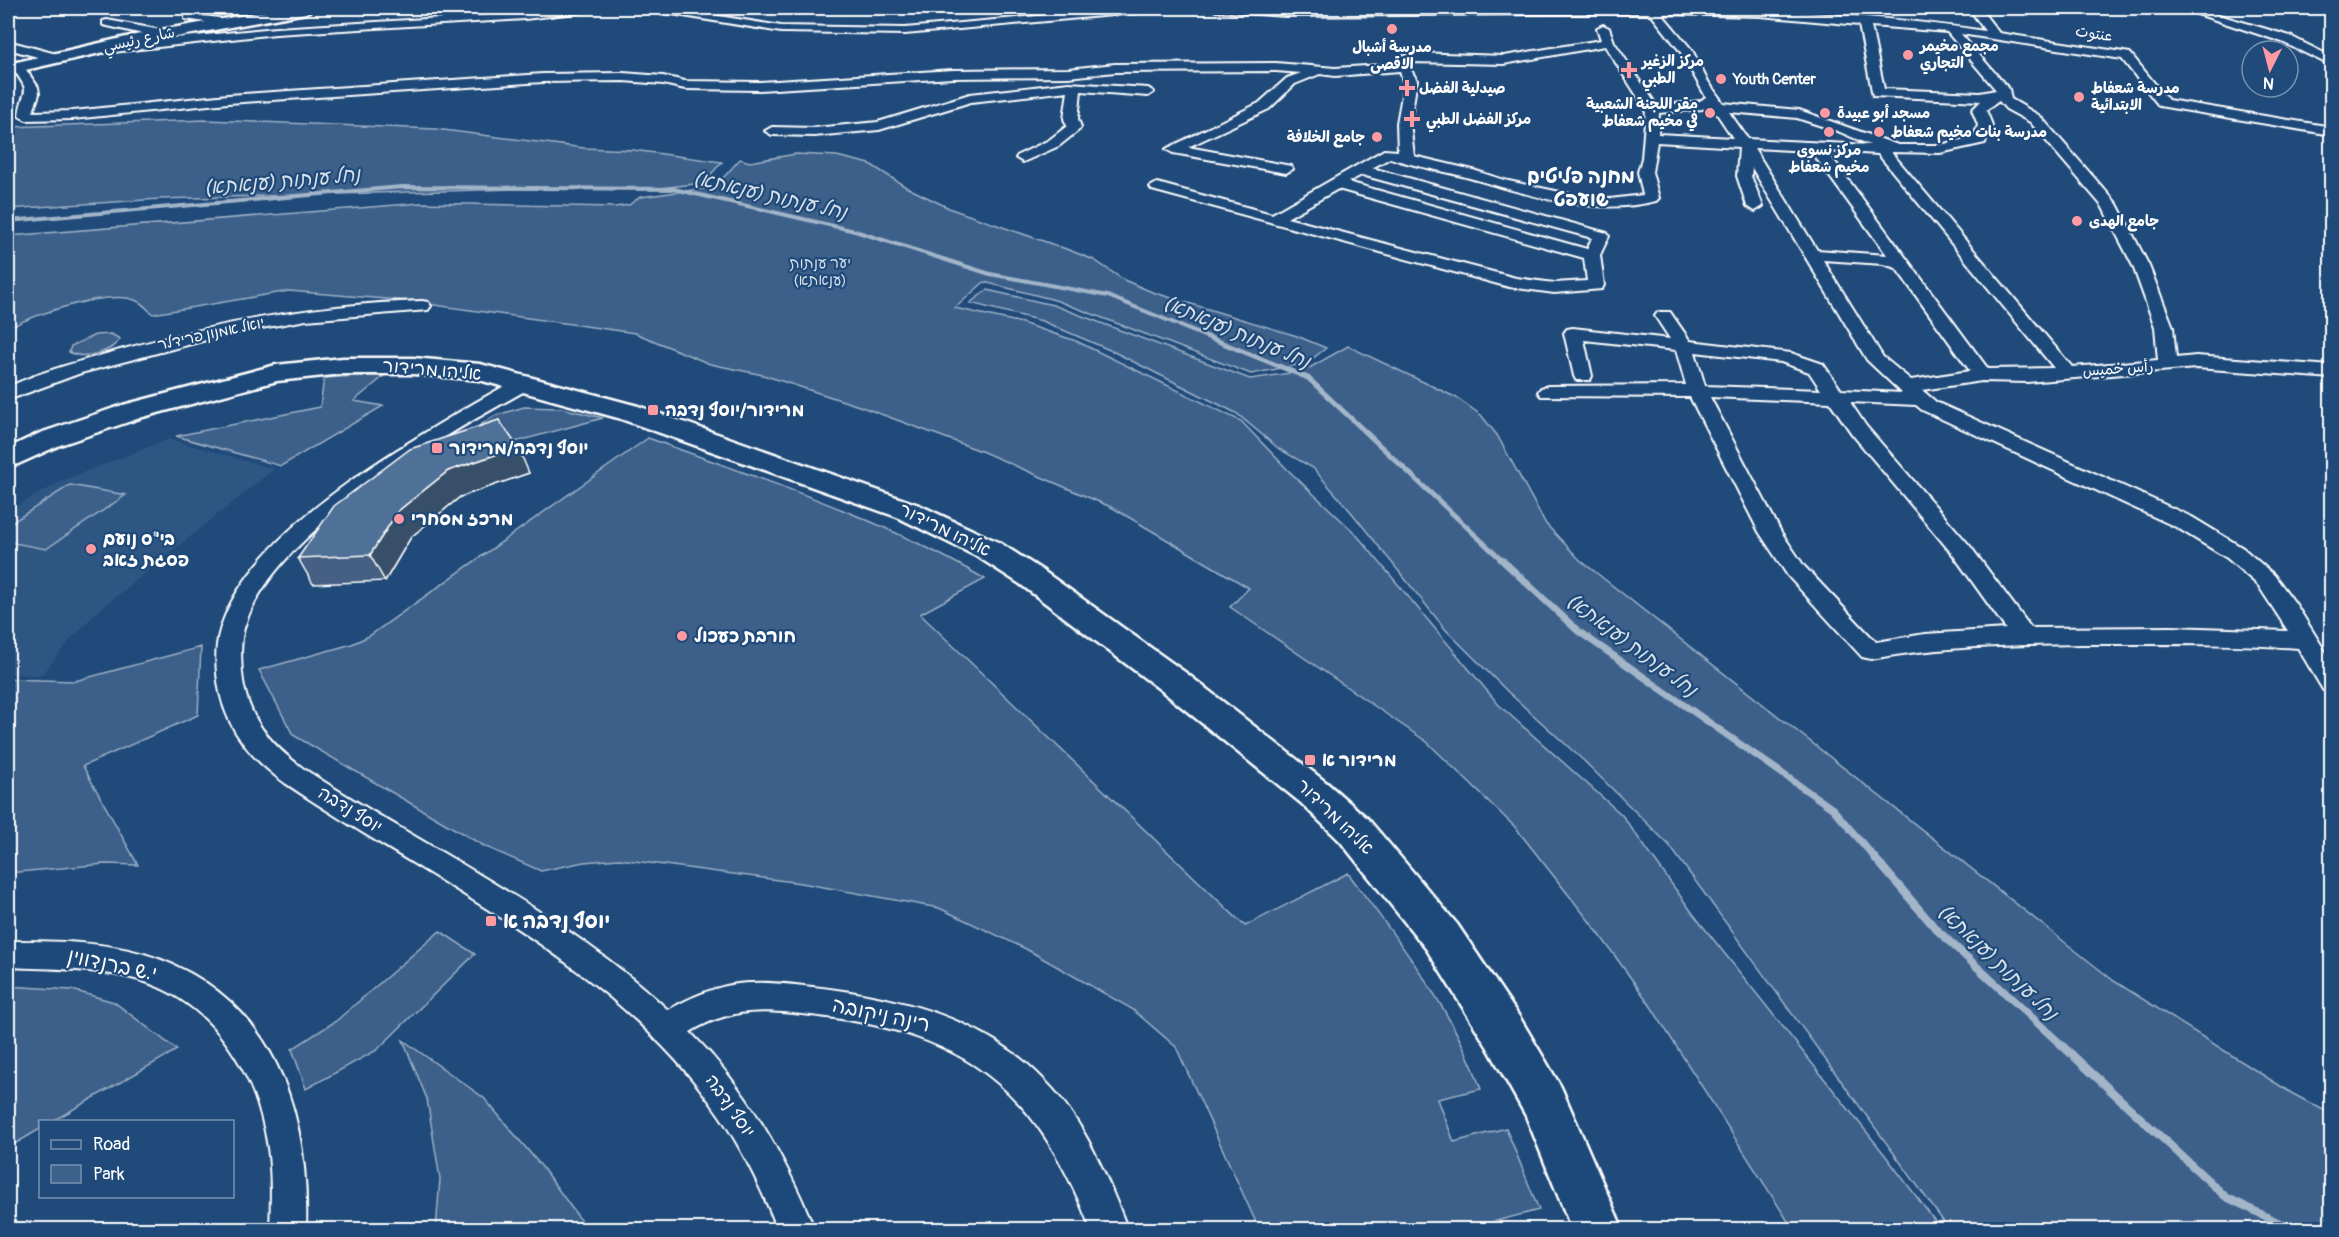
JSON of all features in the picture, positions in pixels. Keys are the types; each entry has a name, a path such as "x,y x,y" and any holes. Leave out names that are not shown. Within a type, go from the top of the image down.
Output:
{"street":[{"name":"شارع رئيسي","path":"13,68 306,8"},
{"path":"107,23 150,39 525,16 591,8"},
{"path":"653,8 781,29 905,31 1157,8"},
{"path":"723,19 739,8"},
{"path":"936,8 942,8"},
{"name":"عنتوت","path":"1216,8 1285,13 1760,13 1950,29 2126,56 2164,104 2331,131"},
{"path":"1976,8 1998,8"},
{"path":"1976,8 1995,36"},
{"path":"1995,36 1996,26 1991,14 1998,8"},
{"path":"2175,8 2259,28"},
{"path":"2185,8 2259,28"},
{"path":"2192,8 2286,39"},
{"path":"2200,8 2331,52"},
{"path":"2207,8 2286,39"},
{"path":"1274,219 1389,153 1519,188 1610,204 1651,198 1645,172 1653,110 1608,42 1599,17 1656,14 1686,51 1876,360 1929,406 2184,522 2235,553 2266,580 2331,684"},
{"path":"189,17 215,20 220,24"},
{"path":"1864,22 1878,93 1980,97 2004,92"},
{"path":"1950,29 2004,92 2005,100 2010,106 2035,119 2109,204 2141,267 2164,327 2169,366"},
{"path":"1408,159 1403,150 1406,103 1412,87 1408,73 1403,67 1404,60 1414,57 1504,60 1608,42"},
{"path":"8,45 56,58"},
{"path":"2300,46 2331,62"},
{"path":"13,68 32,87 33,94 26,116 73,115 260,96 543,78 623,77 663,80 685,85 760,86 953,74 1115,69 1239,67 1335,72 1403,67"},
{"path":"1286,169 1173,149 1264,106 1291,81 1320,70"},
{"path":"1023,158 1054,143 1074,127 1071,119 1075,87 1074,72"},
{"path":"772,131 814,132 879,126 969,98 1075,87 1148,92"},
{"path":"1651,138 1745,146 1890,150 1940,148 1980,140 1984,125 1979,110 2004,92"},
{"path":"1653,110 1716,103 1799,114 1845,129 1890,150 2067,372"},
{"path":"1745,146 1744,176 1755,206"},
{"path":"1816,147 1982,375"},
{"path":"1157,188 1515,283 1554,288 1596,285 1592,255 1601,236 1358,169"},
{"path":"1334,183 1592,255"},
{"path":"1811,254 1884,259 1902,264"},
{"name":"יואל אמנון פרידלר","path":"8,394 59,373 199,335 362,308 422,306"},
{"path":"1664,316 1684,346 1696,391 1770,532 1796,571 1871,651 1898,645 2024,636 2172,635 2305,640"},
{"path":"1583,376 1573,333 1784,357 1816,368 1833,395 1913,496 1962,551 2024,636"},
{"name":"رأس خميس","path":"1548,392 1696,391 1833,395 1912,393 1982,375 2027,376 2196,362 2331,372"},
{"name":"אליהו מרידור","path":"8,458 50,439 133,411 229,384 308,368 383,365 451,368 525,383 628,412 730,446 908,511 952,530 990,550 1031,577 1202,704 1314,793 1354,830 1442,937 1504,1034 1544,1103 1598,1230"},
{"name":"יוסף נדבה","path":"525,383 476,410 364,481 316,518 275,558 244,601 229,641 228,665 236,708 246,729 259,746 296,777 584,959 666,1029 716,1083 748,1129 797,1230"},
{"name":"י.ש ברנדווין","path":"8,954 62,954 144,968 177,980 208,999 227,1016 249,1045 262,1069 280,1116 288,1167 288,1230"},
{"name":"רינה ניקובה","path":"666,1029 712,1005 731,999 767,997 842,1004 896,1015 942,1029 981,1050 1016,1075 1042,1103 1087,1170 1110,1230"}],"shaded area":[{"name":"בי\"ס נועם פסגת זאב","path":"169,439 274,469 97,612 71,639 42,675 8,674 8,511 64,480"}],"green space":[{"path":"206,120 436,129 584,148 633,150 722,162 703,183 643,190 550,188 160,199 8,209 8,127"},
{"name":"יער ענתות (ענאתא)","path":"796,154 837,156 870,164 906,187 951,209 1094,260 1124,280 1152,292 1297,336 1326,348 1307,363 1251,374 1055,300 984,282 955,308 1022,323 1076,341 1241,421 1288,470 1355,533 1499,705 1622,815 1694,915 1941,1229 1793,1229 1648,1002 1597,931 1515,827 1427,742 1230,607 1249,588 1113,508 981,451 859,406 763,375 710,364 635,333 398,300 289,291 153,314 139,302 126,298 92,300 36,316 8,328 8,236 421,203 615,207 629,205 640,197 715,187 740,159 750,162"},
{"path":"987,290 1053,305 1250,379 1304,371 1348,346 1457,398 1481,415 1497,435 1546,524 1580,560 2114,981 2293,1094 2331,1114 2331,1229 1949,1229 1669,845 1446,630 1313,468 1279,449 1236,413 1112,351 1042,321 970,303"},
{"path":"111,334 120,339 104,351 89,355 69,352 71,346 95,335"},
{"path":"384,376 354,401 383,406 281,466 176,436 320,407 324,378"},
{"path":"524,407 561,408 603,418 415,469 494,416"},
{"path":"648,438 777,484 862,518 903,536 985,579 920,614 1245,926 1348,873 1405,950 1440,1003 1469,1059 1481,1089 1438,1099 1454,1142 1506,1128 1539,1210 1465,1229 1259,1229 1176,1047 1132,1009 1026,949 939,908 801,883 619,859 584,862 541,871 484,846 293,735 259,670 352,644 369,636"},
{"path":"70,485 126,495 46,549 8,542 8,525"},
{"path":"201,647 198,715 83,766 138,865 105,864 8,873 8,679 75,681"},
{"path":"440,931 475,954 377,1050 306,1089 292,1049 336,1021"},
{"path":"8,986 72,990 114,1002 177,1050 55,1120 39,1120 39,1130 8,1148"},
{"path":"403,1040 484,1098 542,1167 587,1229 436,1229 440,1179 427,1099"}],"building":[{"path":"499,420 518,447 448,471 398,511 370,555 298,558 334,506 410,449"}],"waterway":[{"name":"נחל ענתות (ענאתא)","path":"8,221 402,187 674,189 855,231 990,274 1108,296 1184,327"},
{"name":"נחל ענתות (ענאתא)","path":"1181,326 1308,378 1503,561"},
{"name":"נחל ענתות (ענאתא)","path":"1501,559 1578,631 1833,809 1875,858"},
{"name":"נחל ענתות (ענאתא)","path":"1874,857 1936,929 2226,1197 2294,1230"}],"place":[{"name":"مدرسة أشبال الاقصى","path":"1392,29"},
{"name":"مجمع مخيمر التجاري","path":"1908,55"},
{"name":"مركز الزغير الطبي","path":"1629,70"},
{"name":"Youth Center","path":"1721,79"},
{"name":"صيدلية الفضل","path":"1407,88"},
{"name":"مدرسة شعفاط الابتدائية","path":"2079,97"},
{"name":"مقر اللجنة الشعبية في مخيم شعفاط","path":"1710,113"},
{"name":"مسجد أبو عبيدة","path":"1825,113"},
{"name":"مركز الفضل الطبي","path":"1412,119"},
{"name":"مركز نسوي مخيم شعفاط","path":"1829,132"},
{"name":"مدرسة بنات مخيم شعفاط","path":"1879,132"},
{"name":"جامع الخلافة","path":"1377,137"},
{"name":"جامع الهدى","path":"2077,221"},
{"name":"מרידור/יוסף נדבה","path":"653,410"},
{"name":"יוסף נדבה/מרידור","path":"437,448"},
{"name":"מרכז מסחרי","path":"399,519"},
{"name":"בי\"ס נועם פסגת זאב","path":"91,549"},
{"name":"חורבת כעכול","path":"682,636"},
{"name":"מרידור א","path":"1310,760"},
{"name":"יוסף נדבה א","path":"491,921"}],"district":[{"name":"מחנה פליטים שועפט","path":"1581,188"}]}
